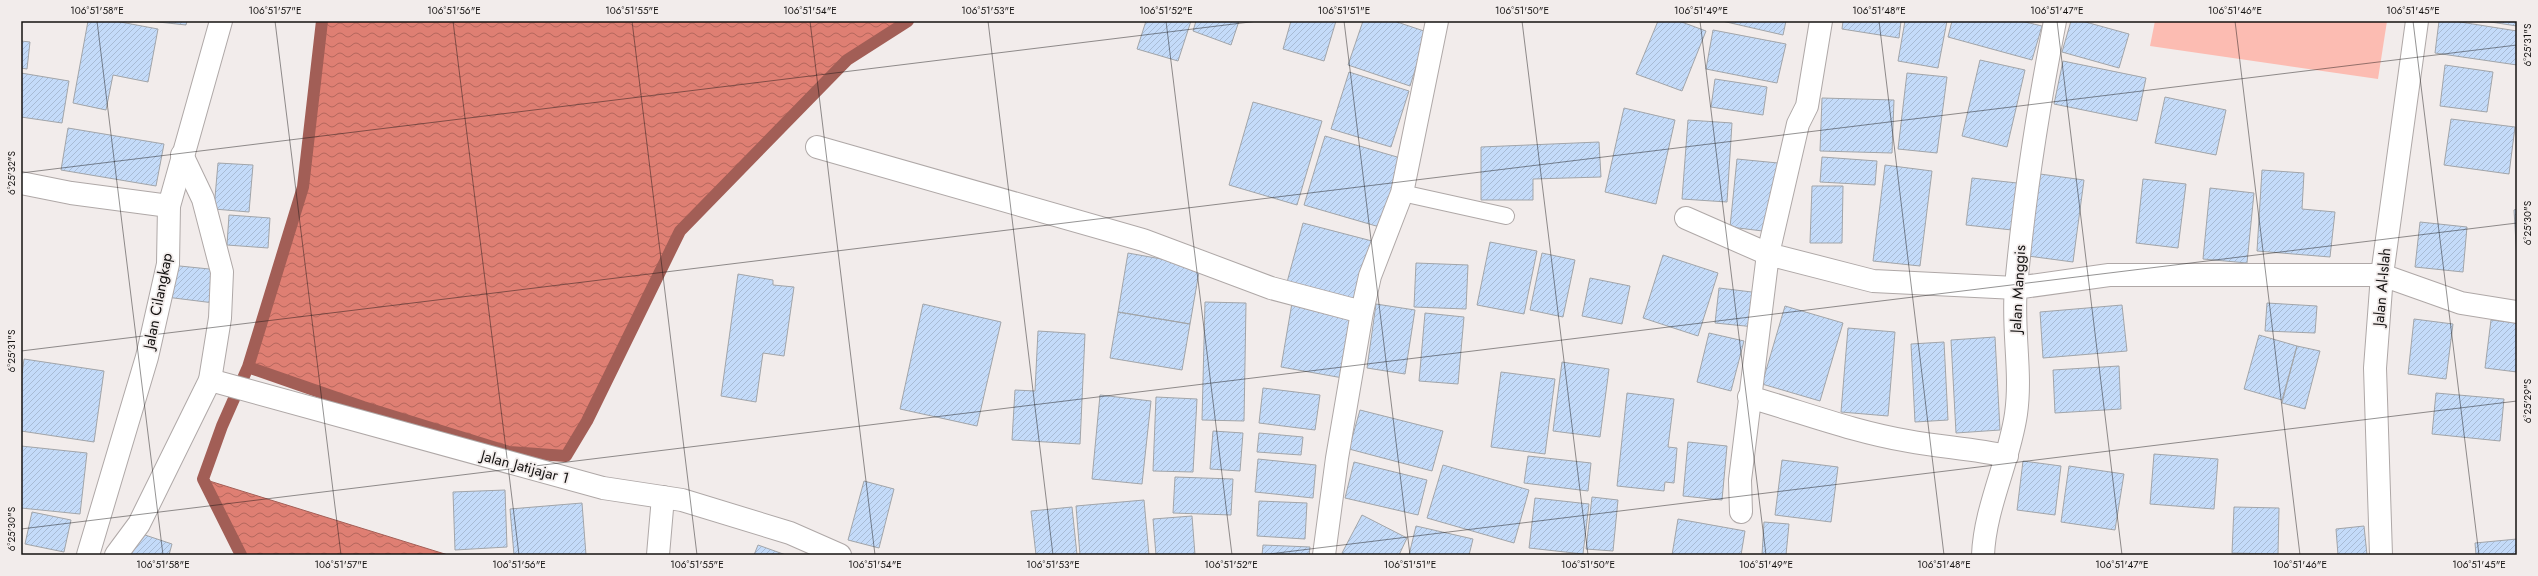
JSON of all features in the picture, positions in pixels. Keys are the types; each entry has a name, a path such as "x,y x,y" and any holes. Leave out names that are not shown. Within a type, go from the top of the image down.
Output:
{"street":[{"name":"Jalan Cilangkap","path":"88,555 150,341 168,264 169,206 182,155 221,21"},
{"path":"1741,512 1740,480 1749,397 1768,254 1798,124 1807,106 1821,21"},
{"name":"Jalan Manggis","path":"1983,555 1984,529 2007,456 2016,413 2016,288 2034,129 2055,21"},
{"name":"Jalan Al-Islah","path":"2381,555 2376,368 2382,274 2417,21"},
{"path":"1324,555 1337,458 1362,312 1370,276 1402,193 1434,22"},
{"path":"817,147 1143,240 1271,288 1362,312"},
{"path":"116,555 139,524 216,380 222,272 203,199 182,155"},
{"path":"21,183 71,193 169,206"},
{"path":"1686,218 1768,254 1873,281 2016,288 2053,281 2109,275 2382,274 2461,303 2517,312"},
{"name":"Jalan Jatijajar 1","path":"216,380 260,395 604,488 682,500 790,533 840,555"},
{"path":"1749,397 1856,429 1907,441 1974,449 2007,456"},
{"path":"658,555 663,497"}],"lane":[{"path":"1402,193 1506,216"}],"shaded area":[{"path":"2155,21 2387,21 2378,79 2150,46"}],"water":[{"path":"322,21 908,21 846,60 680,231 587,421 566,456 509,452 363,407 248,367 303,187"},
{"path":"203,479 448,555 241,555"}],"building":[{"path":"88,21 115,21 158,29 148,82 113,75 106,110 73,103"},
{"path":"149,21 187,21 186,25"},
{"path":"1146,21 1191,21 1178,61 1137,49"},
{"path":"1196,21 1239,21 1231,45 1193,31"},
{"path":"1291,21 1336,21 1324,61 1283,49"},
{"path":"1363,21 1394,21 1427,32 1410,86 1348,65"},
{"path":"1658,21 1679,21 1706,31 1682,91 1636,74"},
{"path":"1722,21 1786,21 1783,35"},
{"path":"1843,21 1901,21 1899,38 1842,29"},
{"path":"1905,21 1947,21 1938,68 1898,61"},
{"path":"1952,21 2021,21 2042,26 2032,60 1948,37"},
{"path":"2071,21 2082,21 2129,34 2119,68 2062,52"},
{"path":"2439,21 2454,21 2517,31 2517,65 2435,53"},
{"path":"2484,21 2517,21 2517,26"},
{"path":"1713,30 1786,44 1777,83 1706,69"},
{"path":"21,41 30,42 27,69 21,68"},
{"path":"1980,60 2025,70 2007,147 1962,136"},
{"path":"2063,61 2146,78 2137,121 2054,104"},
{"path":"2445,65 2493,72 2487,112 2440,106"},
{"path":"1349,72 1409,91 1391,147 1331,129"},
{"path":"21,73 69,81 62,123 21,117"},
{"path":"1907,73 1947,77 1937,153 1898,149"},
{"path":"1715,79 1767,87 1763,115 1711,107"},
{"path":"2165,97 2226,110 2216,155 2155,143"},
{"path":"1822,98 1894,100 1892,153 1820,151"},
{"path":"1253,102 1322,121 1297,205 1229,185"},
{"path":"1624,108 1675,120 1656,204 1605,192"},
{"path":"2451,119 2515,127 2509,174 2444,165"},
{"path":"1688,120 1732,123 1727,202 1682,199"},
{"path":"68,128 164,144 156,186 61,170"},
{"path":"1325,136 1404,159 1383,228 1304,205"},
{"path":"1599,142 1601,177 1533,179 1533,200 1481,200 1481,147"},
{"path":"1822,157 1877,161 1875,185 1820,182"},
{"path":"1737,159 1778,163 1771,232 1730,227"},
{"path":"218,163 253,165 249,212 214,209"},
{"path":"1885,165 1932,171 1920,266 1873,261"},
{"path":"2262,170 2304,173 2302,209 2335,212 2330,257 2257,251"},
{"path":"2040,174 2084,180 2073,262 2028,256"},
{"path":"1972,178 2017,183 2012,230 1966,225"},
{"path":"2143,179 2186,184 2178,248 2136,243"},
{"path":"1812,186 1843,186 1842,243 1810,243"},
{"path":"2210,188 2254,193 2247,263 2203,259"},
{"path":"2517,209 2517,260 2514,210"},
{"path":"229,215 270,218 268,248 227,245"},
{"path":"2420,222 2467,227 2463,272 2415,267"},
{"path":"1303,223 1372,241 1356,304 1286,286"},
{"path":"1490,242 1537,251 1524,314 1477,305"},
{"path":"1128,253 1200,266 1190,324 1118,312"},
{"path":"1542,253 1575,260 1563,317 1530,310"},
{"path":"1663,255 1718,273 1698,336 1643,318"},
{"path":"1416,263 1468,265 1466,309 1414,307"},
{"path":"170,265 219,270 214,303 166,297"},
{"path":"738,274 773,280 773,285 794,287 784,356 763,353 756,402 721,396"},
{"path":"1590,278 1630,286 1622,324 1582,316"},
{"path":"1719,288 1760,293 1755,327 1715,323"},
{"path":"1205,302 1246,303 1244,421 1202,420"},
{"path":"1292,303 1354,314 1343,378 1281,367"},
{"path":"2267,303 2317,306 2315,333 2265,331"},
{"path":"923,304 1001,322 977,426 900,409"},
{"path":"1376,304 1415,310 1405,374 1367,368"},
{"path":"2122,305 2127,351 2043,358 2040,312"},
{"path":"1785,306 1843,323 1820,401 1762,384"},
{"path":"1118,312 1190,324 1182,370 1110,358"},
{"path":"1425,313 1464,317 1458,384 1419,381"},
{"path":"2414,319 2453,324 2446,379 2408,374"},
{"path":"2491,320 2517,323 2517,372 2485,368"},
{"path":"1848,328 1895,332 1888,416 1841,412"},
{"path":"1038,331 1085,334 1080,444 1012,440 1015,390 1035,391"},
{"path":"1709,333 1744,341 1731,391 1697,382"},
{"path":"2259,335 2297,346 2282,400 2244,389"},
{"path":"1995,337 2000,430 1956,433 1951,340"},
{"path":"1944,342 1948,420 1915,422 1911,344"},
{"path":"2297,346 2320,351 2305,409 2282,403"},
{"path":"24,359 104,371 94,442 21,431 21,382"},
{"path":"1562,362 1609,369 1600,437 1553,431"},
{"path":"2119,366 2121,409 2055,413 2053,370"},
{"path":"1501,372 1555,379 1545,454 1491,447"},
{"path":"1263,388 1320,395 1315,430 1259,423"},
{"path":"1627,393 1674,399 1668,447 1677,448 1674,483 1665,482 1664,491 1617,486"},
{"path":"2436,393 2504,399 2500,441 2432,434"},
{"path":"1100,395 1151,401 1142,484 1092,479"},
{"path":"1156,397 1197,399 1193,472 1153,471"},
{"path":"1360,410 1443,431 1432,471 1349,449"},
{"path":"1213,431 1243,433 1240,471 1210,469"},
{"path":"1259,433 1303,437 1301,455 1257,452"},
{"path":"1688,442 1727,446 1722,500 1683,496"},
{"path":"21,446 87,453 80,514 21,508"},
{"path":"2154,454 2218,459 2214,509 2150,504"},
{"path":"1528,456 1591,463 1588,491 1524,483"},
{"path":"1258,459 1316,465 1313,498 1255,492"},
{"path":"1782,460 1838,467 1831,522 1775,515"},
{"path":"2023,461 2061,466 2055,515 2017,510"},
{"path":"1354,462 1427,480 1418,515 1345,498"},
{"path":"1443,465 1529,490 1514,543 1427,518"},
{"path":"2069,466 2124,474 2115,530 2061,522"},
{"path":"1175,477 1233,479 1231,515 1173,513"},
{"path":"864,481 894,489 879,548 848,540"},
{"path":"505,490 507,547 455,550 453,492"},
{"path":"1592,497 1618,500 1613,551 1586,549"},
{"path":"1535,498 1589,504 1583,554 1529,548"},
{"path":"1144,500 1149,555 1080,555 1076,506"},
{"path":"1259,501 1307,503 1305,539 1257,536"},
{"path":"582,503 586,555 514,555 510,509"},
{"path":"1072,507 1077,555 1036,555 1031,511"},
{"path":"2234,507 2279,508 2278,554 2232,553"},
{"path":"32,512 71,520 64,552 25,544"},
{"path":"1362,515 1407,538 1399,555 1346,555 1342,553"},
{"path":"1192,516 1195,555 1156,555 1153,519"},
{"path":"1678,519 1745,531 1741,555 1672,555"},
{"path":"1764,522 1789,524 1786,555 1762,555"},
{"path":"1416,526 1473,539 1469,555 1409,555"},
{"path":"2364,526 2367,555 2338,555 2336,529"},
{"path":"136,532 172,544 169,555 128,555"},
{"path":"2517,539 2517,555 2476,555 2475,543"},
{"path":"758,545 786,555 754,555"},
{"path":"1263,545 1310,547 1309,555 1262,555"}],"waterway":[{"path":"241,555 203,479 222,426 248,367 303,187 322,21"},
{"path":"248,367 363,407 509,452 566,456 587,421 680,231 847,60 908,21"}]}
